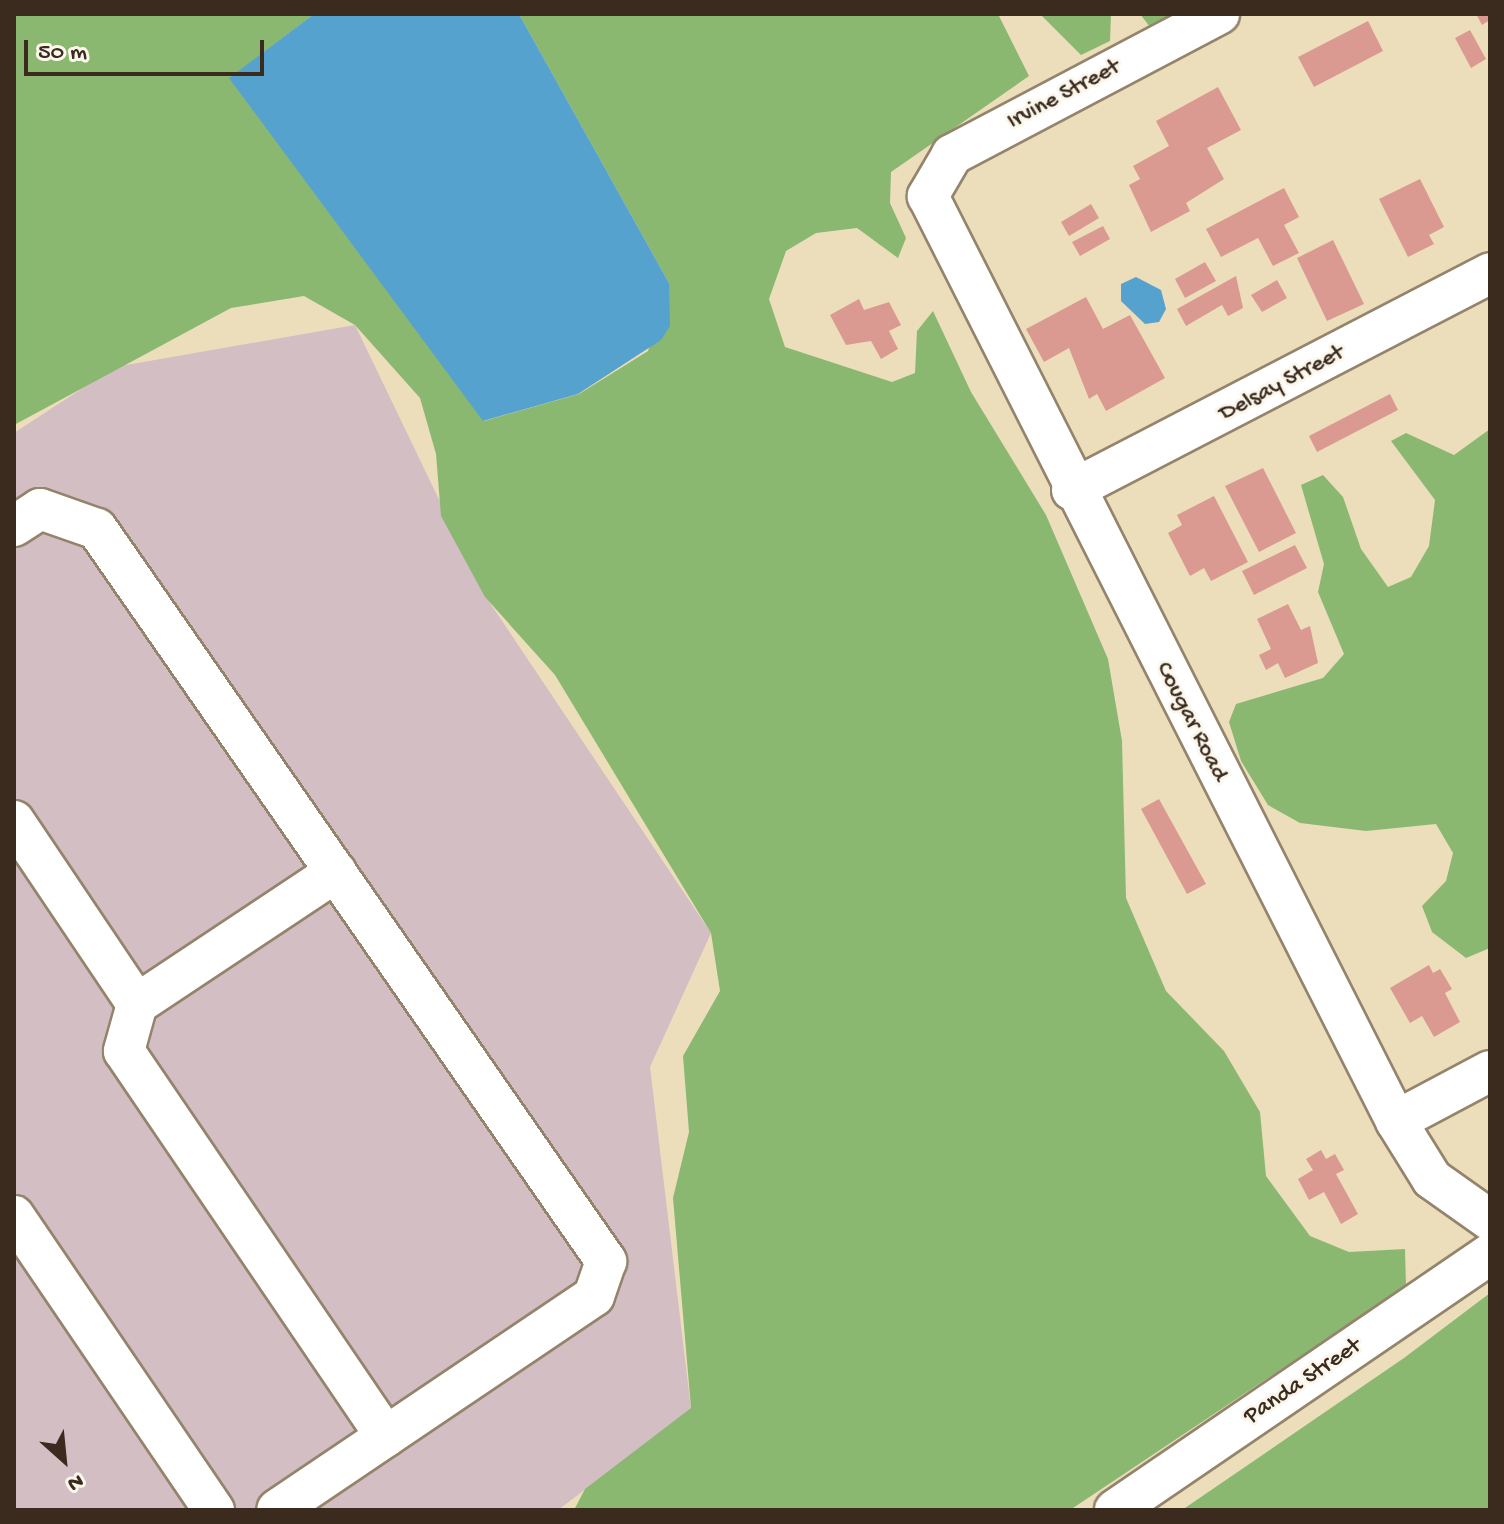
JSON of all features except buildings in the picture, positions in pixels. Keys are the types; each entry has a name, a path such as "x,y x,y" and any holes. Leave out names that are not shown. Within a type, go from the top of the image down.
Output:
{"street":[{"name":"Irvine Street","path":"928,196 952,155 1219,14"},
{"name":"Cougar Road","path":"928,196 1072,490 1396,1121 1432,1179 1490,1220"},
{"name":"Delsay Street","path":"1072,490 1490,273"},
{"path":"14,526 40,509 97,529 606,1261 594,1296 277,1510"},
{"path":"14,821 137,1004"},
{"path":"336,872 137,1004 124,1051 386,1436"},
{"path":"1396,1121 1490,1071"},
{"path":"14,1216 214,1510"},
{"name":"Panda Street","path":"1115,1510 1490,1254"}],"shaded area":[{"path":"355,325 486,597 711,933 650,1067 691,1409 558,1510 14,1510 14,433 115,367"}],"green space":[{"path":"14,14 314,14 230,78 484,421 579,394 648,351 669,283 519,14 998,14 1029,76 891,172 890,203 906,238 898,258 857,228 816,233 786,251 769,299 785,347 892,382 915,373 917,331 933,311 971,392 1046,515 1108,659 1122,741 1126,898 1166,991 1224,1051 1260,1112 1266,1176 1310,1236 1349,1252 1405,1249 1406,1286 1070,1510 574,1510 585,1489 691,1408 673,1198 689,1132 683,1056 720,991 711,933 555,675 485,597 441,516 436,454 420,398 355,325 304,296 231,308 14,425"},
{"path":"1040,14 1111,14 1110,41 1081,55"},
{"path":"1140,14 1187,14 1150,27"},
{"path":"1490,429 1490,948 1466,958 1432,932 1422,906 1446,881 1453,853 1436,824 1366,831 1300,823 1268,805 1241,761 1229,722 1236,704 1323,678 1344,654 1318,592 1324,564 1301,485 1323,475 1343,497 1361,549 1388,587 1411,577 1429,546 1435,500 1391,441 1406,433 1454,455"},
{"path":"1490,1293 1490,1510 1182,1510 1404,1358"}],"water":[{"path":"314,14 519,14 669,283 670,326 661,340 578,394 483,421 229,78"},
{"path":"1136,277 1161,290 1166,309 1159,322 1145,324 1121,301 1121,284"}]}
